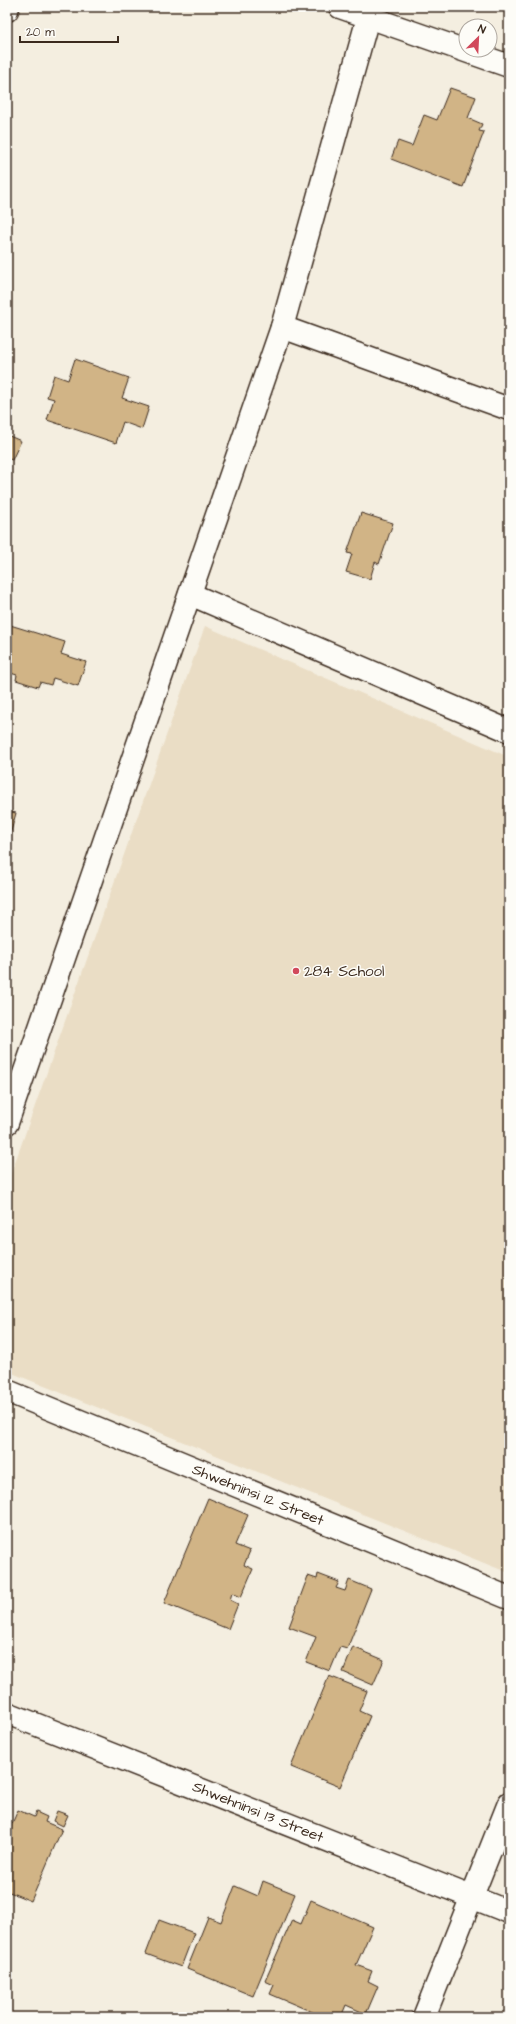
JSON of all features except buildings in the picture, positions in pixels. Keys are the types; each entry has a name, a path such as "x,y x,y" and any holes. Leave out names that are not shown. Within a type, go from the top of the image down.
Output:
{"street":[{"path":"340,7 369,12 509,66"},
{"path":"7,1124 282,327 369,12"},
{"path":"282,327 509,409"},
{"path":"190,594 509,731"},
{"name":"Shwehninsi 12 Street","path":"7,1391 509,1598"},
{"name":"Shwehninsi 13 Street","path":"7,1713 509,1912"},
{"path":"424,2017 473,1897 509,1803"}],"shaded area":[{"name":"284 School","path":"205,626 509,757 509,1573 7,1371 7,1185"}],"place":[{"name":"284 School","path":"296,971"}]}
